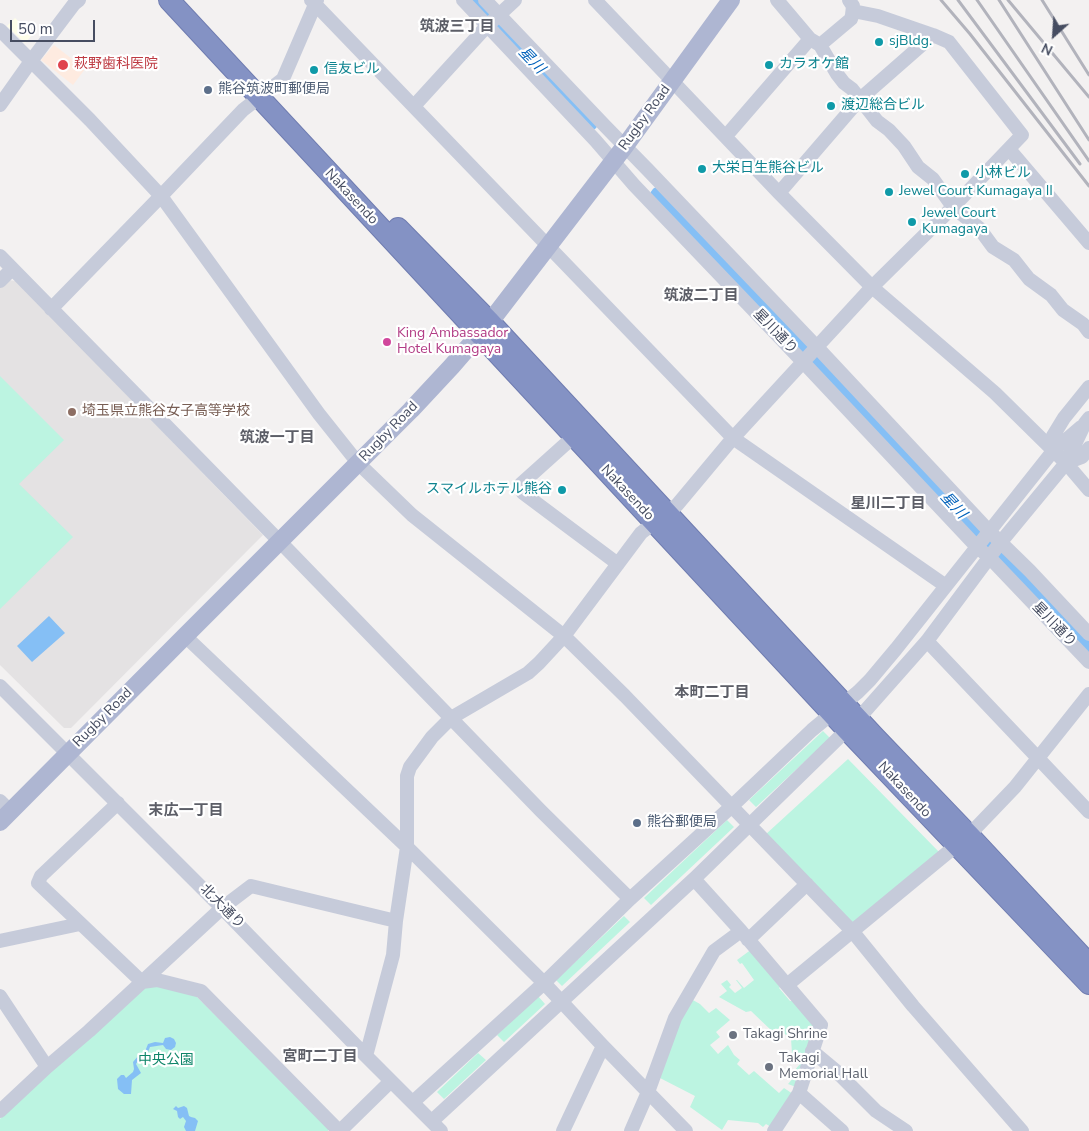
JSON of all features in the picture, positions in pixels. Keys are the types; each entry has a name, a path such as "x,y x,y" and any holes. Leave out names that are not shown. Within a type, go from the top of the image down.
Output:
{"highway":[{"name":"Nakasendo","path":"169,0 352,180 484,328 838,709 1088,974"},
{"name":"Nakasendo","path":"186,0 264,94"}],"main road":[{"name":"Rugby Road","path":"3,811 67,753 280,542 452,366 484,328 625,146 731,0"}],"street":[{"path":"0,105 31,61 79,0"},
{"name":"星川通り","path":"463,0 596,140 634,185 976,546 989,557 1089,662"},
{"name":"星川通り","path":"485,0 1089,634"},
{"path":"414,106 487,26 514,0"},
{"path":"777,0 815,42 844,83 852,89 877,121 889,130 904,146 914,163 933,179 952,207 979,228 993,247 1014,260 1029,279 1051,295 1063,310 1083,324 1089,332"},
{"path":"51,309 243,110 283,79 315,2 733,438 946,586"},
{"path":"603,3 673,81 779,193 872,287 996,393 1066,463 1089,490"},
{"path":"366,1056 393,955 406,846 407,776 410,768 432,737 451,718 528,673 564,636 641,533 677,505 733,438 872,287 1022,135 949,42 851,5 848,22 815,42 726,136"},
{"path":"0,30 90,120 161,196 319,414 358,463 412,515 564,636 625,696 853,932 1022,1131"},
{"path":"779,193 860,99 933,35"},
{"path":"1009,149 1089,243"},
{"path":"0,256 541,811 630,899"},
{"path":"0,281 12,269"},
{"path":"1053,451 1053,436 1064,418 1089,387"},
{"path":"413,1102 544,983 630,899 812,730 870,680 1053,451 1087,421"},
{"path":"437,1126 562,1002 694,879 853,724 927,641 989,557 1066,463 1087,421"},
{"path":"580,430 521,484 523,493 618,564"},
{"path":"1066,463 1082,457 1089,448"},
{"path":"185,636 406,846 544,983 686,1131"},
{"path":"927,641 1089,812"},
{"name":"北大通り","path":"0,686 437,1126"},
{"path":"787,985 963,840 1015,787 1089,694"},
{"path":"118,803 41,876 38,883 142,982"},
{"path":"694,879 821,1025 800,1093 774,1131"},
{"path":"631,1131 648,1092 675,1018 714,951 744,935 807,884"},
{"path":"0,1111 222,908 251,886 396,921"},
{"path":"0,941 80,924"},
{"path":"142,982 157,980 201,991 340,1131 391,1081"},
{"path":"0,996 47,1067"},
{"path":"563,1131 603,1046"},
{"path":"812,1051 836,1071 876,1111 906,1131"},
{"path":"800,1093 842,1131"}],"shaded area":[{"path":"15,18 33,34 25,43 7,26"},
{"name":"萩野歯科医院","path":"54,45 85,69 73,85 41,60"},
{"name":"埼玉県立熊谷女子高等学校","path":"8,280 16,281 263,535 71,728 64,728 0,665 0,288"}],"green space":[{"path":"0,376 64,440 19,484 73,537 0,609"},
{"path":"823,731 830,738 756,807 749,800"},
{"path":"848,759 939,852 854,926 765,835"},
{"path":"727,820 734,827 651,905 644,898"},
{"path":"624,916 630,922 562,986 556,980"},
{"path":"752,949 783,984 779,988 790,1001 797,1001 817,1025 796,1087 788,1084 795,1076 792,1073 801,1063 792,1054 791,1038 780,1031 774,1033 751,1011 746,1012 719,997 727,991 721,984 727,980 731,985 729,987 735,993 742,988 736,980 744,988 754,980 742,963 740,964 737,960"},
{"name":"中央公園","path":"150,985 194,994 329,1128 328,1131 0,1131 0,1119 3,1115 145,986"},
{"path":"538,996 545,1004 504,1042 497,1035"},
{"path":"691,999 700,1004 709,1013 716,1008 730,1020 716,1032 720,1037 710,1045 718,1054 728,1045 734,1055 740,1060 737,1064 749,1075 754,1071 779,1093 784,1088 793,1094 771,1127 766,1124 763,1127 758,1123 728,1120 722,1130 690,1107 695,1096 658,1077 679,1019"},
{"path":"478,1053 486,1060 444,1099 437,1092"}],"water":[{"path":"49,616 65,633 32,662 17,646"},
{"path":"170,1037 176,1043 175,1047 171,1050 166,1049 163,1045 150,1047 146,1057 139,1059 136,1064 141,1073 132,1080 131,1094 124,1094 118,1089 117,1079 121,1075 124,1075 126,1078 133,1072 133,1062 139,1055 144,1054 148,1044 155,1042 163,1043 165,1038"},
{"path":"176,1106 178,1108 184,1106 187,1108 189,1116 198,1121 195,1131 186,1131 184,1127 186,1121 183,1117 180,1119 177,1111 173,1109"}],"waterway":[{"name":"星川","path":"474,0 589,121"},
{"name":"星川","path":"660,196 803,347"},
{"name":"星川","path":"817,362 1089,649"}],"railway":[{"path":"941,0 970,34 1089,186"},
{"path":"958,0 1080,164"},
{"path":"977,0 1089,161"},
{"path":"999,0 1089,140"},
{"path":"1008,0 1089,97"},
{"path":"1042,0 1089,75"}],"place":[{"name":"sjBldg.","path":"879,42"},
{"name":"萩野歯科医院","path":"63,65"},
{"name":"カラオケ館","path":"769,65"},
{"name":"信友ビル","path":"314,70"},
{"name":"熊谷筑波町郵便局","path":"208,90"},
{"name":"渡辺総合ビル","path":"831,106"},
{"name":"大栄日生熊谷ビル","path":"702,169"},
{"name":"小林ビル","path":"965,174"},
{"name":"Jewel Court Kumagaya II","path":"889,192"},
{"name":"Jewel Court Kumagaya","path":"912,222"},
{"name":"King Ambassador Hotel Kumagaya","path":"387,342"},
{"name":"埼玉県立熊谷女子高等学校","path":"72,412"},
{"name":"スマイルホテル熊谷","path":"562,490"},
{"name":"熊谷郵便局","path":"637,823"},
{"name":"Takagi Shrine","path":"733,1035"},
{"name":"Takagi Memorial Hall","path":"769,1067"}],"district":[{"name":"筑波三丁目","path":"457,27"},
{"name":"筑波二丁目","path":"701,296"},
{"name":"筑波一丁目","path":"277,438"},
{"name":"星川二丁目","path":"888,504"},
{"name":"本町二丁目","path":"712,693"},
{"name":"末広一丁目","path":"186,811"},
{"name":"宮町二丁目","path":"320,1057"}]}
